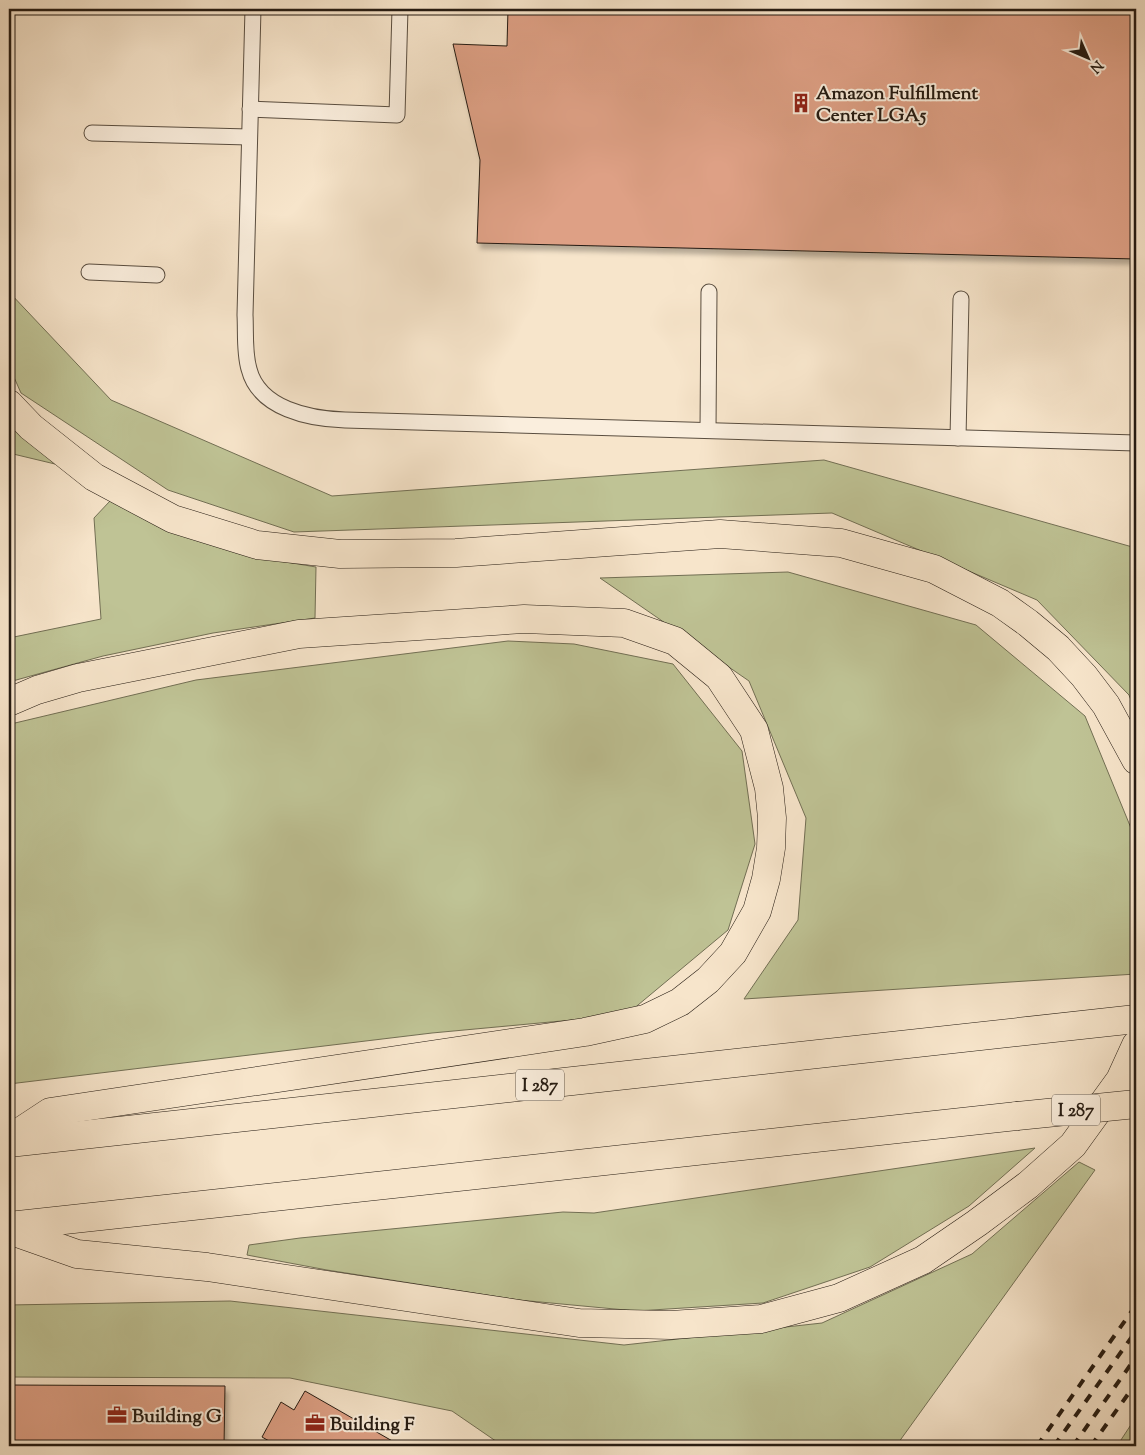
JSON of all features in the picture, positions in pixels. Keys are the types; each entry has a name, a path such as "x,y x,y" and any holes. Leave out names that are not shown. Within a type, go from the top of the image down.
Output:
{"highway":[{"path":"9,404 31,427 94,477 173,519 257,544 340,554 456,553 720,534 841,543 934,569 1000,603 1058,648 1084,676 1106,705 1136,760"},
{"path":"9,702 37,690 78,678 298,634 524,619 624,623 675,641 719,677 754,730 769,788 772,818 766,879 756,911 733,953 708,980 680,1002 645,1019 585,1032 50,1112 9,1139"},
{"name":"I 287","path":"9,1143 1136,1019"},
{"path":"9,1230 77,1254 207,1267 579,1323 671,1326 761,1319 847,1294 923,1260 977,1223 1028,1185 1073,1145 1120,1080 1136,1045"},
{"name":"I 287","path":"9,1226 1136,1104"}],"lane":[{"path":"253,9 249,138 247,358 249,369 258,387 275,402 300,414 326,420 1136,443"},
{"path":"250,109 397,115 400,9"},
{"path":"92,133 249,138"},
{"path":"89,272 157,275"},
{"path":"708,430 709,292"},
{"path":"958,438 961,299"}],"green space":[{"path":"9,292 111,400 332,496 824,460 1136,548 1136,713 1129,695 1037,600 832,513 294,532 168,490 21,393 9,366"},
{"path":"9,422 55,464 9,453"},
{"path":"110,501 163,526 244,555 316,567 315,618 213,633 103,656 9,682 9,638 101,619 94,518"},
{"path":"788,572 976,625 1085,716 1133,833 1136,892 1136,974 744,999 798,920 806,818 749,681 600,578"},
{"path":"508,641 574,644 673,664 742,751 755,844 728,930 626,1015 432,1033 9,1084 9,727 15,723 196,680"},
{"path":"1035,1148 969,1206 870,1267 763,1303 636,1311 519,1300 327,1270 247,1255 249,1245 300,1238 563,1212 594,1213"},
{"path":"1079,1162 1095,1170 896,1446 503,1446 452,1411 290,1378 9,1377 9,1305 230,1301 624,1345 822,1323 972,1254"},
{"path":"1136,1417 1136,1446 1117,1446"}],"building":[{"name":"Amazon Fulfillment Center LGA5","path":"508,9 1136,9 1136,259 477,243 480,160 453,44 507,46"},
{"name":"Building G","path":"9,1385 225,1386 224,1446 88,1446 88,1444 9,1443"},
{"name":"Building F","path":"305,1391 401,1446 278,1446 262,1437 281,1402 294,1410"}],"railway":[{"path":"1037,1446 1136,1305"},
{"path":"1054,1446 1136,1331"},
{"path":"1073,1446 1136,1357"},
{"path":"1091,1446 1136,1383"}],"place":[{"name":"Amazon Fulfillment Center LGA5","path":"801,103"},
{"name":"Building G","path":"117,1415"},
{"name":"Building F","path":"315,1423"}]}
